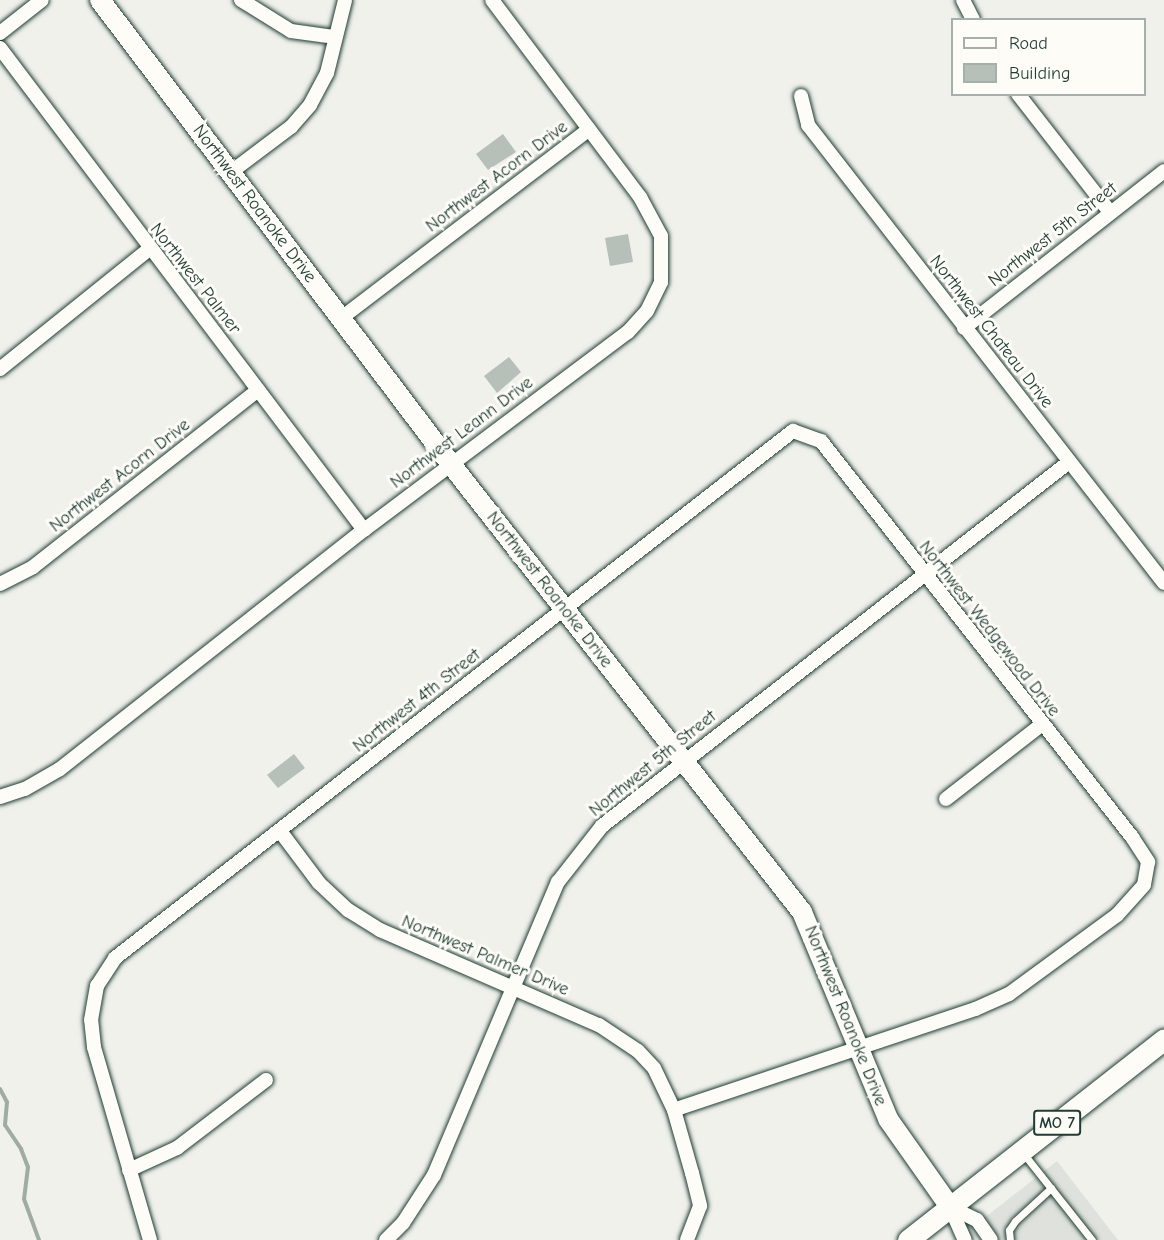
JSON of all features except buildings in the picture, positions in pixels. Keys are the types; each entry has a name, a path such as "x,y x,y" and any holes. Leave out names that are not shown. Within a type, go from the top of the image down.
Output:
{"main road":[{"name":"MO 7","path":"908,1240 1164,1039"}],"street":[{"path":"0,33 42,0"},
{"name":"Northwest Roanoke Drive","path":"100,0 563,610 802,912 855,1048 888,1119 950,1207"},
{"path":"241,0 291,31 334,37"},
{"path":"231,172 291,127 310,105 327,73 334,37 345,0"},
{"name":"Northwest Leann Drive","path":"0,797 25,789 60,768 364,530 628,332 647,311 661,282 661,236 640,196 492,0"},
{"path":"963,0 972,18"},
{"name":"Northwest Palmer","path":"0,48 149,249 364,530"},
{"name":"Northwest Chateau Drive","path":"801,96 808,124 1164,583"},
{"path":"1020,96 1110,213"},
{"name":"Northwest Acorn Drive","path":"340,319 589,129"},
{"name":"Northwest 5th Street","path":"964,327 1164,171"},
{"path":"0,369 149,249"},
{"name":"Northwest Acorn Drive","path":"0,584 33,567 258,390"},
{"name":"Northwest Wedgewood Drive","path":"793,431 821,441 1148,862 1144,885 1117,915 1009,994 855,1048"},
{"name":"Northwest 4th Street","path":"150,1240 94,1047 91,1020 97,986 116,957 793,431"},
{"name":"Northwest 5th Street","path":"386,1240 402,1223 434,1175 558,882 602,826 1069,462"},
{"path":"946,799 1041,725"},
{"name":"Northwest Palmer Drive","path":"280,831 319,883 348,910 380,930 621,1036 654,1068 674,1110 700,1206 687,1240"},
{"path":"674,1110 855,1048"},
{"path":"129,1170 177,1148 266,1080"},
{"path":"950,1207 965,1240"},
{"path":"950,1207 977,1220 991,1240"}],"lane":[{"path":"1021,1151 1092,1240"},
{"path":"1010,1240 1009,1230 1015,1221 1051,1188"}],"shaded area":[{"path":"1057,1161 1118,1240 996,1240 983,1219"}],"waterway":[{"path":"0,1089 7,1102 5,1125 21,1149 28,1167 24,1199 39,1240"}]}
